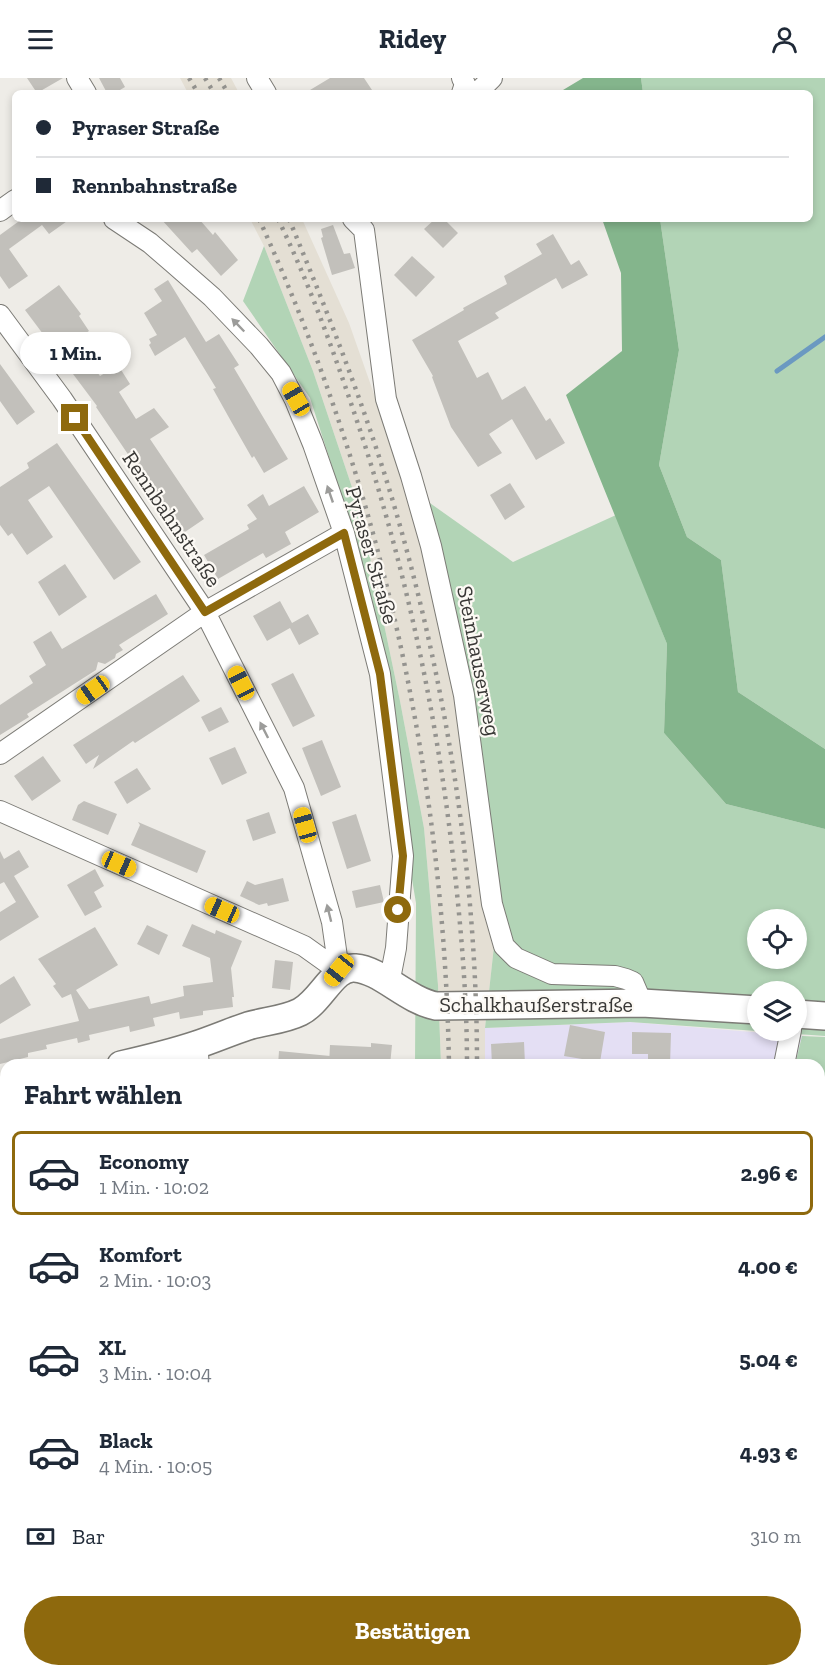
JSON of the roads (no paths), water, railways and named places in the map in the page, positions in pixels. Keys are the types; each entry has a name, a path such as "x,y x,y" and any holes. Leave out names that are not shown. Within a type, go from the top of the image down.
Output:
{"main road":[{"name":"Schalkhaußerstraße","path":"339,970 354,968 365,970 421,1002 436,1006 642,1003 747,1009"},
{"path":"168,1059 198,1055 250,1025 301,1011 311,1005 339,970"},
{"path":"807,1015 825,1016"}],"street":[{"path":"480,90 492,78"},
{"name":"Pyraser Straße","path":"118,222 150,243 212,297 259,346 281,373 296,399 344,533 380,674 403,856 396,948 389,984"},
{"name":"Steinhauserweg","path":"363,223 386,399 431,546 464,694 492,904 504,946 516,958 552,974 626,978 633,982 642,1003"},
{"name":"Rennbahnstraße","path":"0,315 62,399 205,612 294,788 332,922 339,970"},
{"path":"0,754 205,612 344,533"},
{"path":"0,811 304,946 339,970"},
{"path":"785,1059 789,1041"}],"waterway":[{"path":"777,371 825,337"}],"railway":[{"path":"189,78 196,90"},
{"path":"205,78 212,90"},
{"path":"219,78 226,90"},
{"path":"260,222 302,319 339,422 371,526 398,632 419,739 434,847 444,956 449,1059"},
{"path":"279,222 322,323 360,430 392,536 417,641 438,748 453,857 463,961 467,1059"},
{"path":"290,222 332,325 371,432 413,573 429,642 444,712 465,852 476,994 477,1059"}]}
